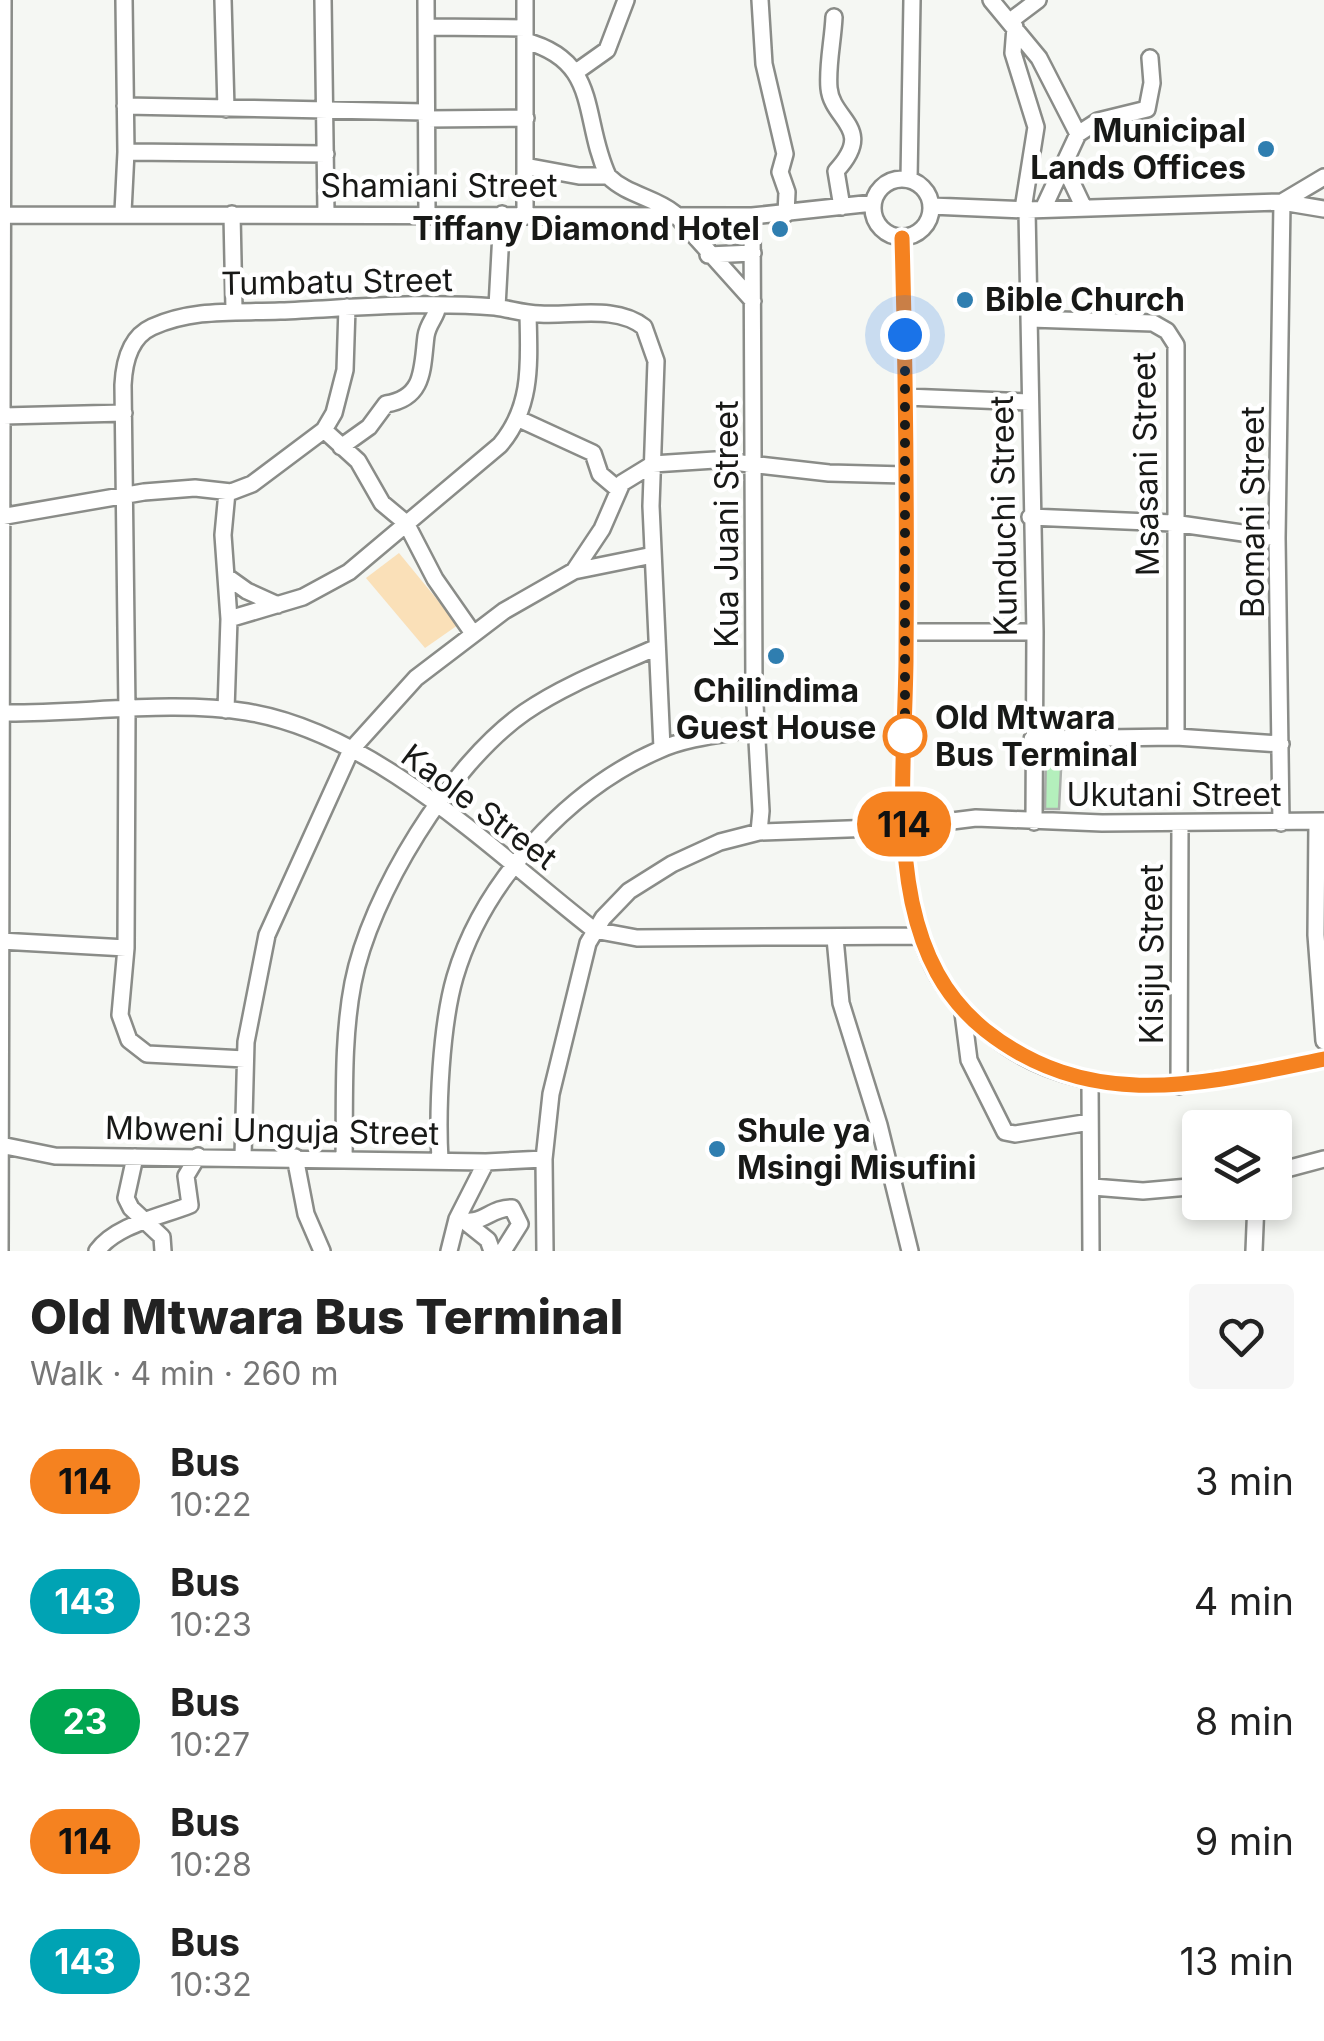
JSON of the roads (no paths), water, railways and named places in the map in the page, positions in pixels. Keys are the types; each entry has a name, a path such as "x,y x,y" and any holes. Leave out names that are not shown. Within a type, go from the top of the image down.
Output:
{"street":[{"path":"0,1251 3,0"},
{"path":"123,212 124,0"},
{"path":"223,0 226,110"},
{"path":"323,0 326,213"},
{"path":"426,0 427,213"},
{"path":"525,0 525,213"},
{"path":"576,72 606,50 626,0"},
{"path":"760,0 764,64 785,154 780,172 787,192 786,214"},
{"path":"909,180 912,0"},
{"path":"991,0 1052,78 1078,134"},
{"path":"1012,24 1038,0"},
{"path":"834,17 829,92 852,128 850,157 836,171 842,207"},
{"name":"Kunduchi Street","path":"1012,24 1013,53 1036,127 1029,402 1035,632 1034,822"},
{"path":"427,27 525,35 559,53 576,72 608,176 616,184 663,204 674,213 753,302"},
{"path":"1031,209 1065,168 1078,134 1098,121 1147,110 1152,83 1150,58"},
{"path":"126,106 526,118"},
{"path":"126,152 326,154"},
{"path":"525,166 579,176 608,176"},
{"path":"1065,168 1084,208"},
{"path":"1282,202 1324,178"},
{"path":"893,180 909,180 920,185 931,206 928,222 918,234 902,238 886,234 874,220 873,203 880,188 893,180"},
{"path":"931,206 1031,209 1282,202 1324,209"},
{"name":"Bomani Street","path":"1281,823 1278,538 1282,202"},
{"name":"Shamiani Street","path":"4,215 123,212 752,216 873,203"},
{"path":"232,214 234,309"},
{"path":"497,307 502,214"},
{"name":"Kua Juani Street","path":"752,216 756,728 762,811 758,832"},
{"path":"902,238 906,397 904,827 912,900 932,966 963,1013 1011,1050 1038,1065 1090,1082 1179,1086 1324,1059"},
{"path":"708,255 752,252"},
{"path":"341,447 369,427 386,404 404,401 414,392 428,327 438,306"},
{"name":"Tumbatu Street","path":"244,1059 146,1054 124,1030 120,1015 126,948 123,373 138,338 172,320 234,309 497,307 528,314 616,314 644,327 656,361 653,555 662,748"},
{"path":"1,517 123,494 195,488 228,492 252,484 324,430 334,413 344,379 347,308"},
{"path":"229,619 278,606 349,572 500,444 519,419 528,373 528,314"},
{"name":"Msasani Street","path":"1030,319 1153,323 1172,338 1178,386 1173,523 1176,738"},
{"path":"906,397 1029,402"},
{"path":"3,416 124,413"},
{"path":"519,419 592,453 600,474 618,490"},
{"path":"324,430 358,461 382,502 406,523 435,579 472,632"},
{"path":"574,571 602,530 625,480 653,464 715,460 905,475"},
{"path":"226,710 229,619 223,535 228,492"},
{"path":"1030,517 1173,523 1278,538"},
{"path":"244,1156 248,1026 273,918 352,750 398,695 472,632 542,586 574,571 653,555"},
{"path":"226,576 278,606"},
{"path":"906,632 1035,632"},
{"path":"344,1158 346,1048 354,976 381,902 436,806 512,722 550,697 655,648"},
{"name":"Kaole Street","path":"2,713 226,710 282,720 352,750 436,806 594,930 637,938 921,936"},
{"path":"440,1160 446,1033 454,982 481,919 515,868 576,799 600,781 662,748 756,728"},
{"path":"1032,740 1176,738 1281,744"},
{"name":"Ukutani Street","path":"594,930 644,880 720,842 758,832 904,827 976,818 1034,822 1320,822"},
{"path":"1320,822 1321,879 1316,934 1324,1041"},
{"name":"Kisiju Street","path":"1179,1086 1180,823"},
{"path":"545,1251 544,1159 551,1094 594,930"},
{"path":"835,938 841,1003 880,1125 910,1251"},
{"path":"0,941 126,948"},
{"path":"963,1013 969,1060 1005,1132 1015,1134 1090,1122"},
{"path":"1090,1082 1091,1251"},
{"name":"Mbweni Unguja Street","path":"1,1145 37,1155 486,1162 544,1159"},
{"path":"98,1251 104,1241 144,1220 190,1204 186,1176 198,1156"},
{"path":"136,1157 126,1198 162,1237 164,1251"},
{"path":"296,1157 306,1214 322,1251"},
{"path":"1292,1167 1324,1159"},
{"path":"449,1251 486,1162"},
{"path":"1093,1188 1182,1189"},
{"path":"462,1222 479,1222 504,1207 512,1208 520,1224 503,1251"},
{"path":"1254,1251 1255,1220"},
{"path":"462,1222 488,1240 492,1251"}],"place":[{"name":"Municipal Lands Offices","path":"1266,149"},
{"name":"Tiffany Diamond Hotel","path":"780,229"},
{"name":"Bible Church","path":"965,300"},
{"name":"Chilindima Guest House","path":"776,656"},
{"name":"Old Mtwara Bus Terminal","path":"905,736"},
{"name":"Shule ya Msingi Misufini","path":"717,1149"}]}
